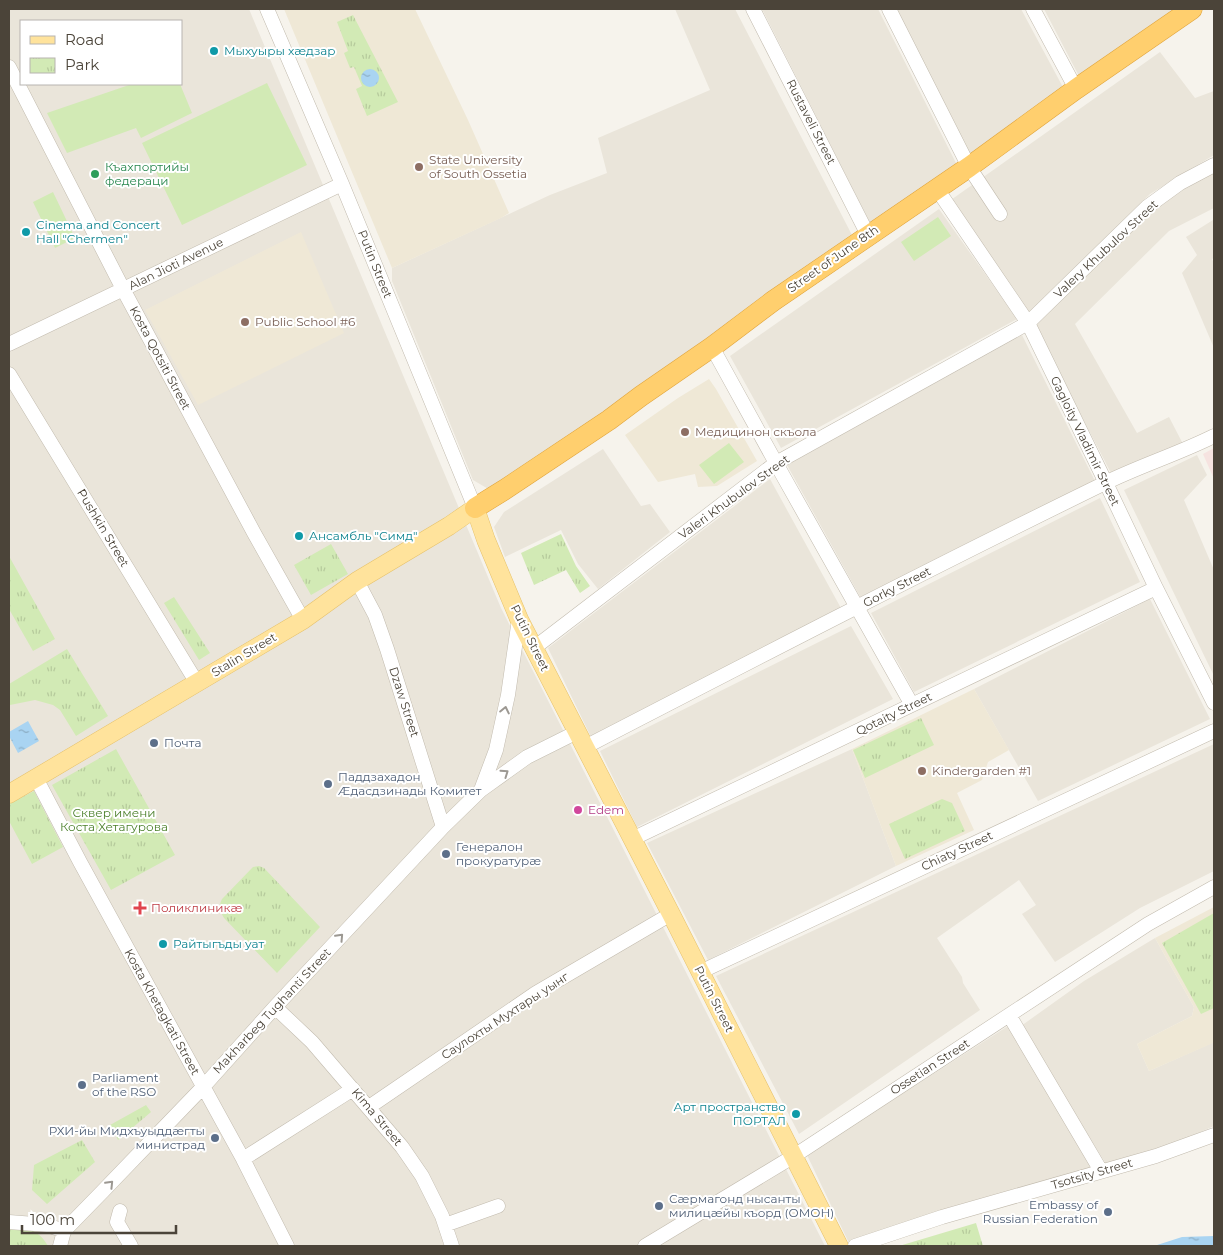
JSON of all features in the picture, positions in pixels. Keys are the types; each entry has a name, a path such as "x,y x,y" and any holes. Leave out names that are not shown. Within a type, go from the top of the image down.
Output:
{"highway":[{"name":"Street of June 8th","path":"475,508 587,435 773,301 969,167 1076,89 1191,9"}],"main road":[{"name":"Stalin Street","path":"9,794 303,620 357,581 475,508"},
{"name":"Putin Street","path":"475,508 486,540 519,619 839,1246"}],"street":[{"name":"Putin Street","path":"267,9 342,184 475,508"},
{"name":"Rustaveli Street","path":"753,9 868,235"},
{"path":"889,9 969,167 1000,214"},
{"path":"1034,9 1076,89"},
{"name":"Kosta Qotsiti Street","path":"9,67 123,289 303,620"},
{"name":"Valery Khubulov Street","path":"1028,323 1147,207 1180,183 1214,164"},
{"name":"Alan Jioti Avenue","path":"9,344 342,184"},
{"name":"Gagloity Vladimir Street","path":"937,189 1028,323 1156,588 1214,703"},
{"name":"Valeri Khubulov Street","path":"534,648 776,463 1028,323"},
{"path":"712,346 912,705"},
{"name":"Pushkin Street","path":"9,374 197,683"},
{"name":"Gorky Street","path":"581,739 857,608 1106,483 1214,436"},
{"name":"Dzaw Street","path":"357,581 375,615 387,649 443,827"},
{"name":"Qotaity Street","path":"632,839 1156,588"},
{"name":"Makharbeg Tughanti Street","path":"480,790 496,750 508,695 519,619"},
{"name":"Chiaty Street","path":"700,972 1214,731"},
{"name":"Makharbeg Tughanti Street","path":"64,1231 203,1087 275,1007 480,790 527,757 581,739"},
{"name":"Kosta Khetagkati Street","path":"36,778 243,1159 287,1246"},
{"name":"Ossetian Street","path":"645,1246 794,1156 1148,924 1214,887"},
{"name":"Саулохты Мухтары уынг","path":"369,1107 536,993 671,914"},
{"name":"Kima Street","path":"275,1007 312,1042 402,1147 422,1176 445,1225 452,1246"},
{"path":"1009,1015 1102,1171"},
{"path":"243,1159 353,1089"},
{"name":"Tsotsity Street","path":"854,1246 942,1216 1156,1156 1214,1134"},
{"path":"445,1225 498,1206"},
{"path":"120,1211 117,1222 130,1246"},
{"path":"9,1222 47,1225 64,1231 60,1246"}],"shaded area":[{"path":"9,9 249,9 501,608 825,1246 9,1246"},
{"name":"State University of South Ossetia","path":"284,9 415,9 468,120 509,213 392,268"},
{"path":"675,9 735,9 853,237 505,486 490,490 473,480 392,281 392,268 550,195 607,173 598,138 710,90"},
{"path":"762,9 878,9 958,167 871,225"},
{"path":"896,9 1021,9 1065,91 971,159"},
{"path":"1044,9 1176,9 1080,78"},
{"path":"1160,52 1195,98 1214,91 1214,155 1150,194 1028,313 948,202"},
{"path":"1214,170 1214,208 1169,231 1075,324 1137,433 1169,417 1183,444 1113,477 1035,326 1148,212 1181,188"},
{"path":"939,209 1017,319 781,448 730,356"},
{"path":"1213,220 1214,348 1182,273 1197,255 1186,237"},
{"name":"Public School #6","path":"301,232 344,333 198,405 145,310"},
{"path":"1022,335 1096,483 862,600 787,465"},
{"name":"Медицинон скъола","path":"709,379 757,461 717,486 698,487 695,474 658,482 625,435"},
{"path":"1214,448 1214,479 1203,454"},
{"path":"603,449 641,506 650,504 670,532 598,589 578,564 561,530 505,557 494,527 504,512"},
{"path":"1197,455 1207,475 1184,500 1214,570 1214,676 1124,490"},
{"path":"770,479 842,610 592,739 548,648"},
{"path":"1100,498 1140,582 914,692 871,613"},
{"path":"1150,599 1210,719 1038,801 974,689"},
{"path":"851,626 893,699 637,827 600,751"},
{"name":"Kindergarden #1","path":"974,689 1009,750 988,762 982,780 957,793 974,830 896,866 852,749"},
{"path":"1214,744 1214,871 1140,908 1055,962 1022,914 1036,905 1019,880 937,938 980,1010 799,1134 716,976"},
{"path":"852,749 896,866 708,960 647,843"},
{"path":"1214,907 1214,1044 1149,1071 1137,1044 1192,1016 1194,1007 1155,938"},
{"path":"1155,938 1194,1007 1192,1016 1137,1044 1149,1071 1214,1042 1214,1126 1174,1144 1106,1164 1021,1026 1084,981"},
{"path":"1008,1026 1095,1168 849,1243 807,1155"}],"green space":[{"path":"353,15 398,102 367,116 356,89 362,86 354,67 350,68 344,53 348,51 337,22"},
{"path":"267,83 307,165 182,225 142,143"},
{"path":"129,85 180,85 192,113 141,138 136,128 67,153 47,113"},
{"path":"53,192 75,238 55,248 33,202"},
{"path":"938,217 951,236 914,261 901,242"},
{"path":"729,443 744,462 714,484 699,465"},
{"path":"561,534 576,566 590,586 580,593 566,570 534,585 521,553"},
{"path":"331,544 348,574 311,595 294,565"},
{"path":"9,556 55,639 33,651 9,609"},
{"path":"174,597 210,653 199,660 164,603"},
{"path":"67,649 108,716 76,736 60,710 53,705 35,700 10,705 9,703 9,684"},
{"path":"921,718 934,745 865,778 853,750"},
{"name":"Сквер имени Коста Хетагурова","path":"116,749 175,855 111,890 52,785"},
{"path":"34,791 63,847 32,864 9,821 9,804"},
{"path":"942,799 952,803 965,831 905,859 889,824"},
{"path":"259,866 264,868 320,927 277,973 224,918 220,909 222,899 253,867"},
{"path":"1214,913 1214,1008 1201,1014 1162,943"},
{"path":"146,1105 151,1112 118,1140 110,1125"},
{"path":"82,1140 95,1162 47,1204 32,1190 34,1165"},
{"path":"976,1223 983,1246 899,1246"},
{"path":"22,1227 37,1234 48,1246 9,1246 9,1229"}],"water":[{"path":"370,69 376,72 379,78 376,84 370,87 364,84 361,78 364,72"},
{"path":"28,721 39,741 18,753 9,736 9,732"},
{"path":"1214,1236 1214,1246 1154,1246 1182,1237"}],"place":[{"name":"Мыхуыры хæдзар","path":"214,51"},
{"name":"State University of South Ossetia","path":"419,167"},
{"name":"Къахпортийы федераци","path":"95,174"},
{"name":"Cinema and Concert Hall \"Chermen\"","path":"26,232"},
{"name":"Public School #6","path":"245,322"},
{"name":"Медицинон скъола","path":"685,432"},
{"name":"Ансамбль \"Симд\"","path":"299,536"},
{"name":"Почта","path":"154,743"},
{"name":"Kindergarden #1","path":"922,771"},
{"name":"Паддзахадон Æдасдзинады Комитет","path":"328,784"},
{"name":"Edem","path":"578,810"},
{"name":"Генералон прокуратурæ","path":"446,854"},
{"name":"Поликлиникæ","path":"140,908"},
{"name":"Райтыгъды уат","path":"163,944"},
{"name":"Parliament of the RSO","path":"82,1085"},
{"name":"Арт пространство ПОРТАЛ","path":"796,1114"},
{"name":"РХИ-йы Мидхъуыддæгты министрад","path":"215,1138"},
{"name":"Сæрмагонд нысанты милицæйы къорд (ОМОН)","path":"659,1206"},
{"name":"Embassy of Russian Federation","path":"1108,1212"}]}
